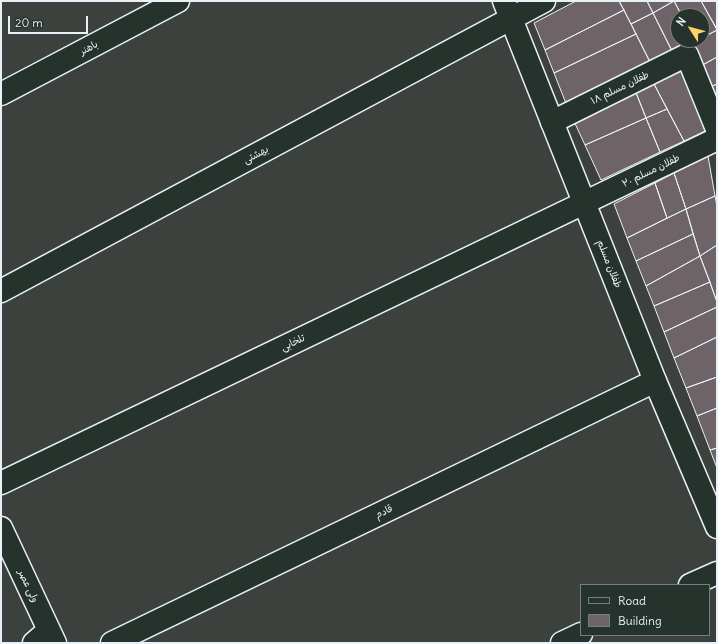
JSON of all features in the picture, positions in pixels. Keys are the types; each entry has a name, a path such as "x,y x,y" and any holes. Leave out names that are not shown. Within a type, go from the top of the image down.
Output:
{"street":[{"name":"باهنر","path":"1,94 178,1"},
{"name":"بهشتی","path":"1,291 507,10 544,1"},
{"name":"طفلان مسلم","path":"507,10 585,202 655,381 717,527"},
{"name":"طفلان مسلم ۱۸","path":"552,122 687,55 717,129"},
{"name":"طفلان مسلم ۲۰","path":"585,202 717,139"},
{"name":"تلخابی","path":"1,483 585,202"},
{"name":"قادم","path":"112,643 655,381"},
{"name":"ولی عصر","path":"1,528 46,639"},
{"path":"692,584 717,573"},
{"path":"562,643 580,634"}],"building":[{"path":"576,1 619,1 624,10 545,50 534,23"},
{"path":"619,1 647,1 653,13 631,24"},
{"path":"647,1 674,1 653,13"},
{"path":"674,1 701,1 705,8 678,8"},
{"path":"674,1 678,8 670,8 670,47 653,13"},
{"path":"701,1 717,1 717,29 710,17 710,8 705,8"},
{"path":"624,10 636,34 554,73 545,50"},
{"path":"653,13 673,53 651,64 631,24"},
{"path":"710,17 717,30 710,34"},
{"path":"717,30 717,57 699,67 691,48 710,48 710,34"},
{"path":"636,34 651,64 567,106 554,73"},
{"path":"670,48 683,48 673,53"},
{"path":"717,57 717,84 708,88 699,67"},
{"path":"682,71 688,79 705,131 684,141 653,82"},
{"path":"653,82 667,109 646,118 635,90"},
{"path":"717,84 717,109 708,88"},
{"path":"635,90 646,118 585,145 572,117"},
{"path":"667,109 684,141 660,152 646,118"},
{"path":"646,118 660,152 601,180 585,145"},
{"path":"708,156 715,196 686,209 674,173"},
{"path":"674,173 686,209 667,218 655,183"},
{"path":"655,183 667,218 627,238 614,204"},
{"path":"715,196 717,206 717,245 700,256 686,209"},
{"path":"686,209 693,234 636,261 627,238"},
{"path":"693,234 700,256 646,286 636,261"},
{"path":"717,245 717,302 700,256"},
{"path":"700,256 710,282 654,306 646,286"},
{"path":"710,282 717,302 717,307 664,332 654,306"},
{"path":"717,307 717,337 674,358 664,332"},
{"path":"717,337 717,377 686,388 674,358"},
{"path":"717,377 717,408 697,416 686,388"},
{"path":"717,408 717,448 710,450 697,416"},
{"path":"717,448 717,468 710,450"}]}
